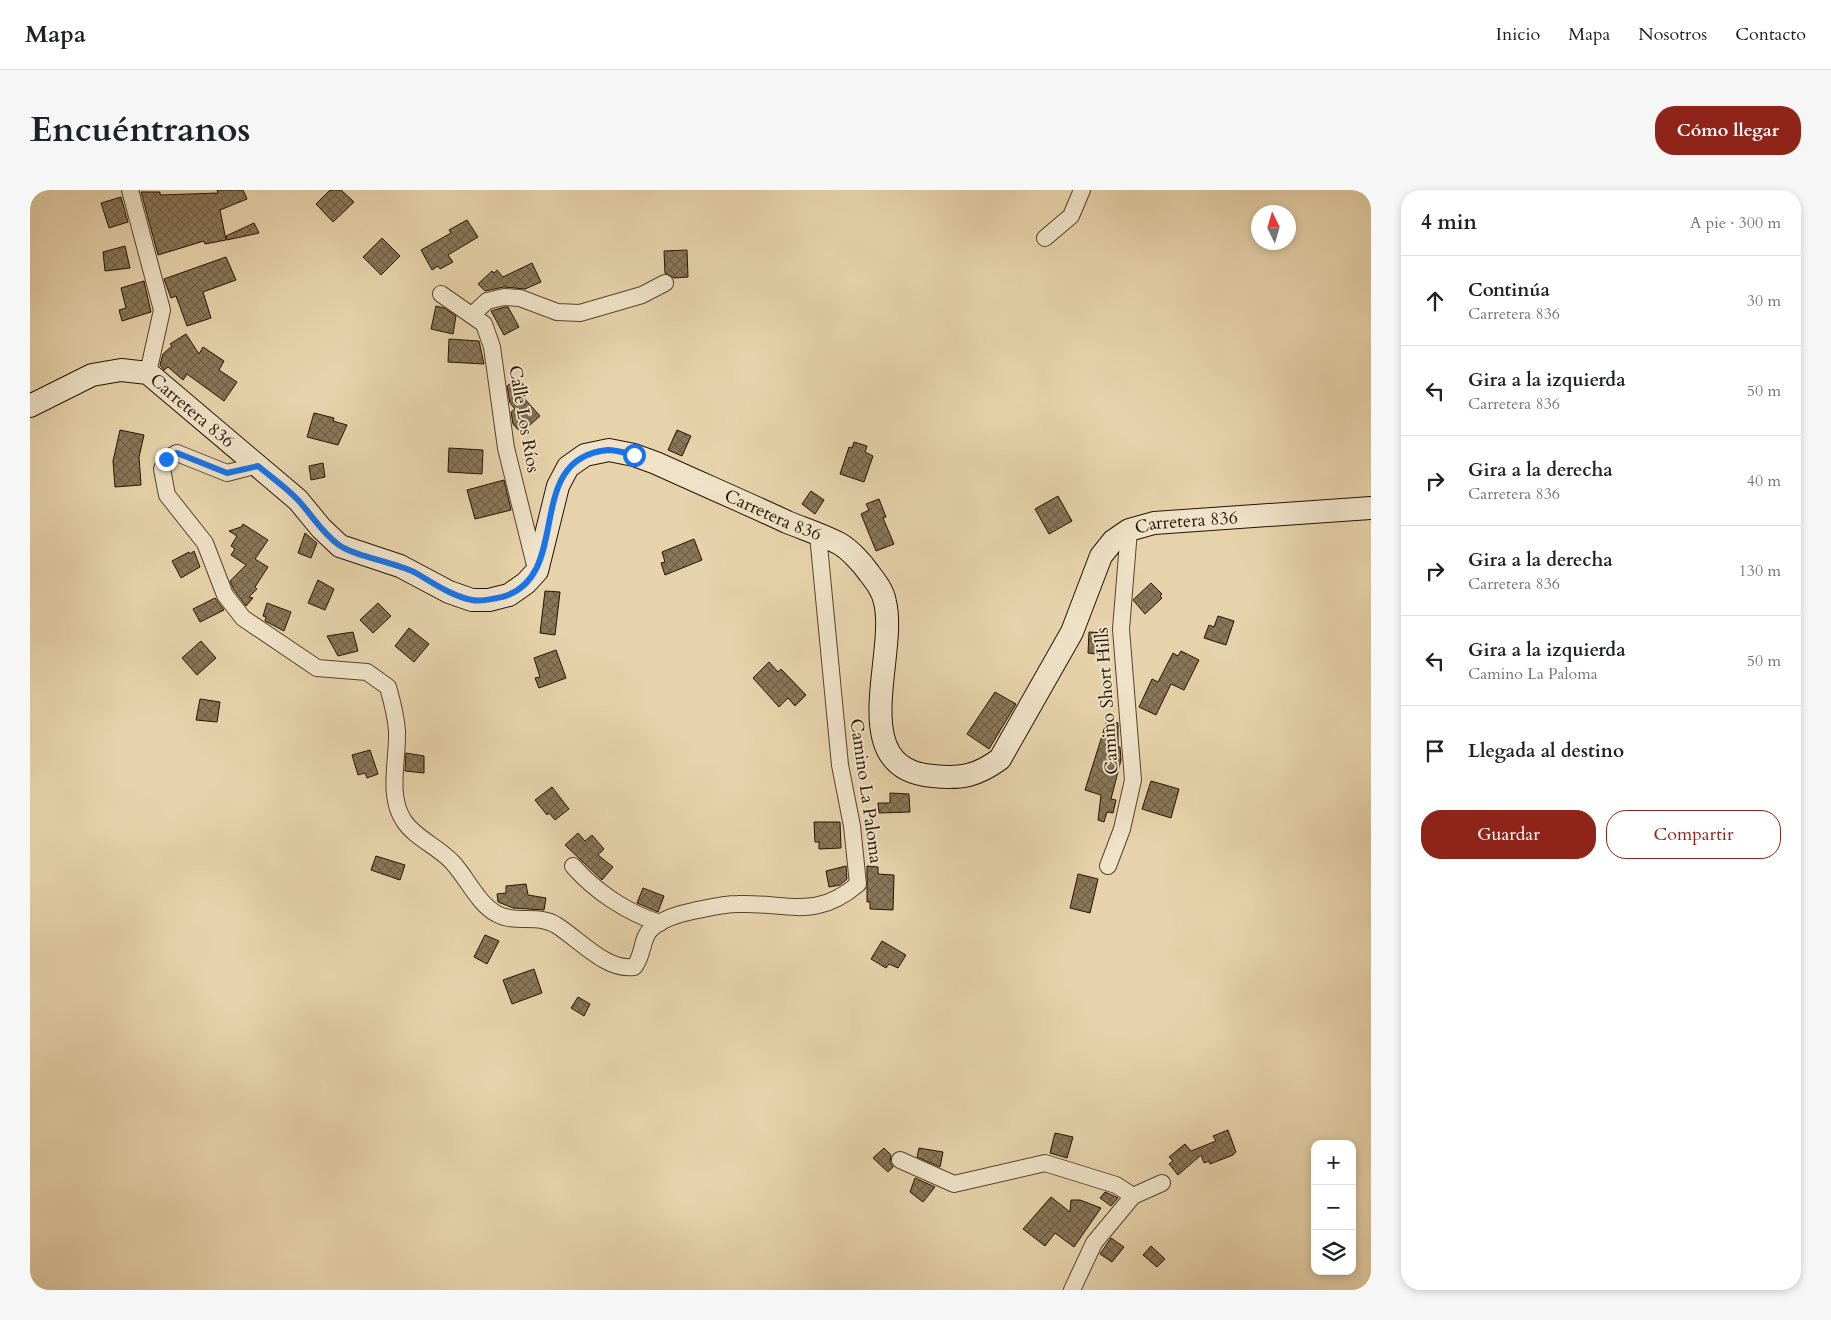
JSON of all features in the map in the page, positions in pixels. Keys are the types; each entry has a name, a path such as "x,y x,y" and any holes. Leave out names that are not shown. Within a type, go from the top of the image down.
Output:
{"street":[{"path":"130,190 162,310 148,373"},
{"path":"1045,238 1071,216 1082,190"},
{"path":"472,315 487,301 504,298 520,298 557,312 580,314 642,295 664,283"},
{"name":"Calle Los Ríos","path":"441,294 484,324 492,347 506,448 537,571"},
{"name":"Carretera 836","path":"30,406 92,375 121,370 148,373 298,500 321,528 340,546 400,566 449,592 472,600 489,600 509,595 526,584 537,571 558,486 568,467 584,455 610,450 649,460 841,544 858,560 881,590 886,604 886,641 880,710 883,738 891,756 901,766 914,774 960,776 982,772 1000,759 1072,632 1100,556 1113,541 1129,530 1154,523 1208,518 1371,508"},
{"name":"Camino La Paloma","path":"258,466 227,473 177,453 166,459 162,469 167,494 205,544 225,595 243,618 317,668 367,672 388,687 397,731 396,804 404,822 452,861 485,904 498,914 514,918 536,918 554,923 613,964 624,968 634,966 641,959 647,933 660,923 680,914 739,904 798,909 828,903 858,884 852,826 840,765 818,535"},
{"name":"Camino Short Hills","path":"1108,866 1122,829 1133,780 1121,629 1129,530"},
{"path":"573,866 590,883 615,901 640,917 660,923"},
{"path":"900,1160 954,1184 1045,1163 1116,1185 1133,1196"},
{"path":"1072,1290 1094,1243 1133,1196 1162,1183"}],"building":[{"path":"217,190 243,190 247,199 220,210 226,240 205,244 204,241 158,255 141,192 160,192 160,195 218,193"},
{"path":"330,190 341,190 354,202 333,222 316,204"},
{"path":"121,197 128,222 109,228 101,203"},
{"path":"467,220 478,237 448,255 453,262 440,269 438,266 432,270 421,250 451,233 449,230"},
{"path":"254,223 259,233 227,240 226,236"},
{"path":"382,238 400,256 381,275 363,257"},
{"path":"125,246 130,268 105,271 103,252"},
{"path":"687,250 688,277 674,278 665,273 664,251"},
{"path":"226,257 236,280 203,292 211,318 187,326 176,296 171,298 164,279"},
{"path":"532,263 541,282 525,289 504,287 485,291 478,284 492,271 494,273 497,270 503,277"},
{"path":"144,281 151,312 122,321 119,310 126,308 121,288"},
{"path":"436,306 444,308 456,316 453,334 431,329"},
{"path":"508,307 519,327 504,335 491,311"},
{"path":"186,334 199,354 203,347 224,361 219,370 237,382 224,401 187,374 183,380 168,367 164,370 160,365 163,354 172,346 170,344"},
{"path":"449,339 479,341 484,364 448,362"},
{"path":"518,378 529,392 523,397 540,416 521,433 513,424 511,412 515,409 510,403 507,386"},
{"path":"314,413 334,418 333,421 347,425 338,445 307,437"},
{"path":"120,430 144,435 139,457 141,485 115,487 113,461"},
{"path":"677,430 691,436 682,456 668,450"},
{"path":"854,442 867,446 865,452 873,456 864,482 840,474 849,447 852,448"},
{"path":"449,448 483,450 482,474 448,472"},
{"path":"323,463 325,477 311,480 309,466"},
{"path":"504,480 511,510 475,519 467,490"},
{"path":"811,491 824,500 815,514 802,504"},
{"path":"1058,496 1072,521 1049,534 1035,509"},
{"path":"879,499 886,517 883,518 894,544 876,551 861,514 869,510 866,504"},
{"path":"243,524 268,540 255,559 268,567 255,587 257,589 249,597 253,598 246,606 230,581 246,565 231,555 235,549 231,546 237,536 229,531 241,527"},
{"path":"305,533 317,543 311,558 298,553"},
{"path":"694,539 702,560 665,575 661,563 665,562 662,552"},
{"path":"194,551 200,567 181,578 172,561"},
{"path":"318,580 334,589 325,610 308,603"},
{"path":"1151,583 1162,594 1160,596 1162,598 1145,614 1133,600"},
{"path":"545,591 560,592 555,635 540,633"},
{"path":"215,598 224,610 200,622 193,609"},
{"path":"267,603 291,612 284,631 265,621 266,617 263,616"},
{"path":"378,603 391,616 373,633 360,620"},
{"path":"1218,616 1234,621 1226,645 1204,638 1209,625 1214,627"},
{"path":"409,628 429,644 414,662 395,646"},
{"path":"353,632 358,651 338,656 327,636"},
{"path":"1089,632 1106,633 1104,655 1088,653"},
{"path":"201,641 216,658 197,675 182,658"},
{"path":"556,650 566,678 539,688 535,678 540,677 534,658"},
{"path":"1181,651 1199,660 1184,690 1171,684 1156,715 1139,707 1152,679 1158,682 1173,653 1178,656"},
{"path":"769,662 778,672 781,669 806,695 795,706 788,698 779,707 753,678"},
{"path":"995,692 1016,704 989,749 967,734"},
{"path":"200,699 220,702 217,722 196,720"},
{"path":"1107,720 1118,723 1118,747 1120,747 1121,760 1111,799 1116,800 1113,813 1107,812 1104,822 1098,820 1101,795 1085,790"},
{"path":"370,750 378,774 367,778 365,773 358,775 352,755"},
{"path":"406,753 424,756 424,773 405,771"},
{"path":"1151,781 1179,789 1171,818 1142,809"},
{"path":"552,787 569,809 555,820 549,813 547,815 535,800"},
{"path":"890,793 909,794 910,812 879,813 878,803 890,803"},
{"path":"814,822 840,822 841,848 819,849 819,842 815,842"},
{"path":"578,833 585,841 592,835 604,849 598,855 613,867 602,880 565,845"},
{"path":"376,856 405,865 400,880 371,870"},
{"path":"846,866 847,879 840,885 829,887 826,871"},
{"path":"867,866 878,867 878,874 894,875 893,910 870,909 870,902 867,902"},
{"path":"1078,874 1098,879 1090,913 1070,908"},
{"path":"526,884 528,895 546,898 544,910 513,908 498,902 497,894 506,893 506,886"},
{"path":"643,888 664,896 658,912 637,903"},
{"path":"485,935 499,941 487,964 474,957"},
{"path":"882,941 906,955 898,968 889,964 886,968 871,959"},
{"path":"534,969 542,993 512,1004 503,980"},
{"path":"578,997 590,1004 584,1016 571,1008"},
{"path":"1228,1130 1236,1152 1233,1155 1210,1164 1209,1161 1204,1163 1201,1155 1178,1175 1169,1164 1173,1161 1169,1157 1185,1144 1191,1151 1216,1141 1213,1136"},
{"path":"1055,1133 1073,1137 1067,1158 1050,1153"},
{"path":"884,1148 891,1155 890,1162 893,1167 888,1172 873,1158"},
{"path":"919,1148 943,1152 940,1167 917,1157"},
{"path":"915,1178 935,1187 923,1202 910,1192"},
{"path":"1105,1192 1118,1198 1111,1206 1100,1198"},
{"path":"1051,1197 1070,1212 1071,1200 1080,1200 1101,1208 1074,1247 1055,1233 1045,1246 1023,1229"},
{"path":"1111,1238 1124,1247 1112,1262 1100,1254"},
{"path":"1151,1246 1165,1259 1157,1267 1143,1255"}],"route":[{"path":"166,459 177,453 227,473 258,466 298,500 321,528 340,546 400,566 449,592 472,600 489,600 509,595 526,584 537,571 558,486 568,467 584,455 610,450 634,455"}]}
